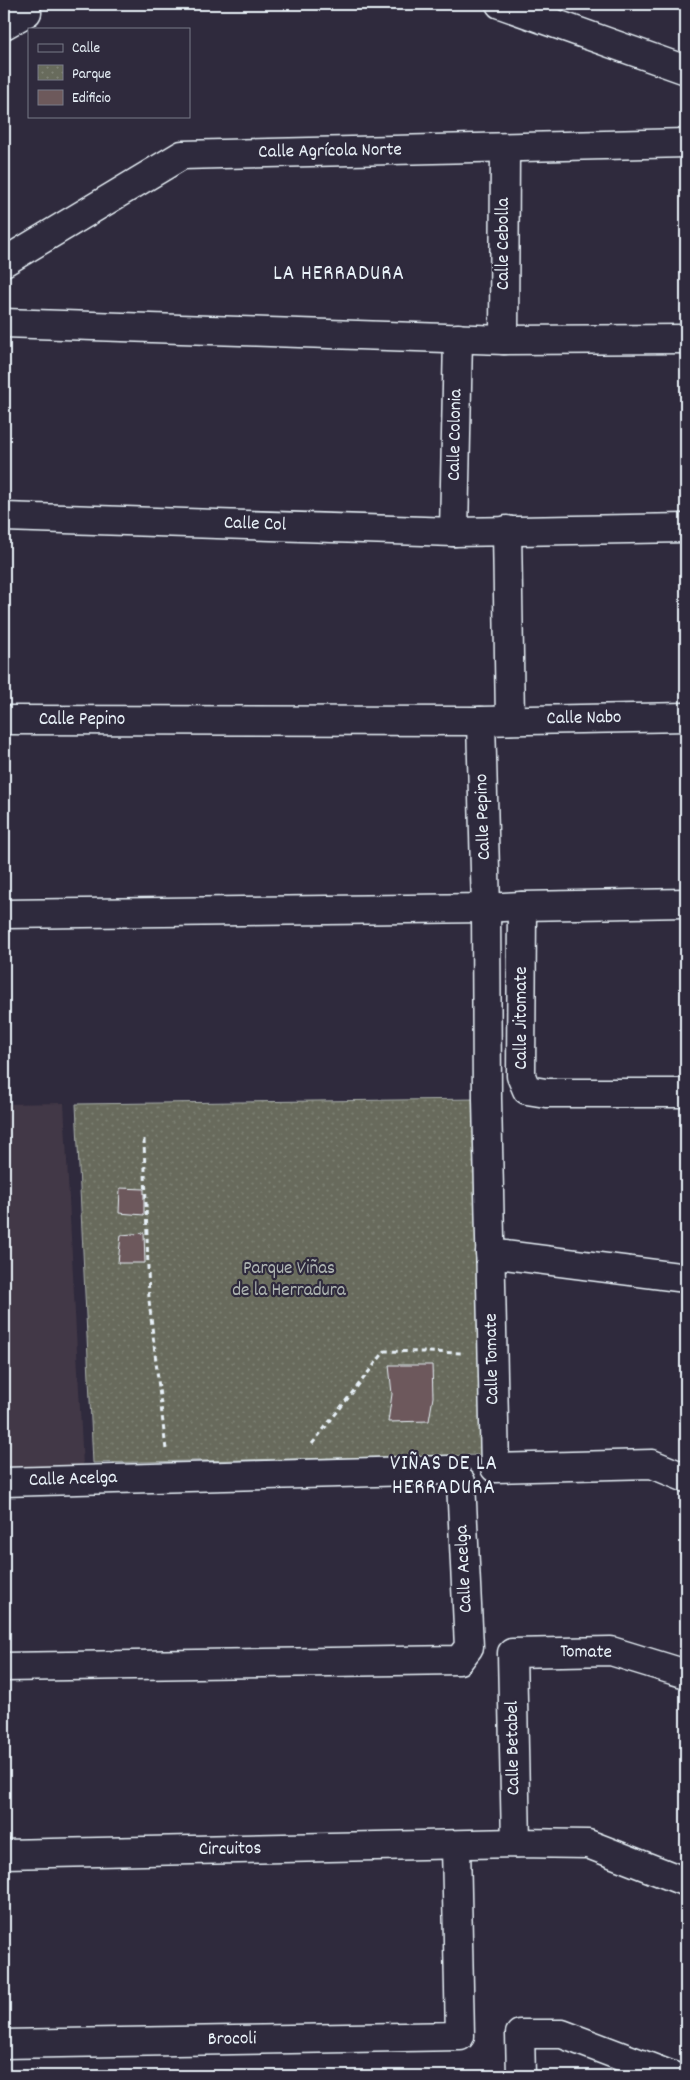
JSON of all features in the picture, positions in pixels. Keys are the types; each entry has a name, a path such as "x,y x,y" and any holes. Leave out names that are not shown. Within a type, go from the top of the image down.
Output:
{"street":[{"path":"500,4 686,70"},
{"path":"4,25 27,12"},
{"name":"Calle Agrícola Norte","path":"4,262 182,155 686,143"},
{"name":"Calle Cebolla","path":"504,340 505,148"},
{"path":"4,323 504,340 686,339"},
{"name":"Calle Colonia","path":"454,532 458,338"},
{"name":"Calle Col","path":"4,517 454,532 507,530"},
{"path":"510,720 507,530 686,528"},
{"name":"Calle Nabo","path":"481,721 686,716"},
{"name":"Calle Pepino","path":"4,720 481,721 486,908"},
{"path":"4,914 486,908 686,903"},
{"name":"Calle Jitomate","path":"522,906 522,1076 527,1090 546,1093 686,1093"},
{"name":"Calle Jitomate","path":"486,908 490,1253"},
{"path":"490,1253 686,1278"},
{"name":"Calle Tomate","path":"490,1253 495,1468 652,1464 686,1478"},
{"name":"Calle Acelga","path":"4,1482 448,1470 461,1482 469,1648 460,1660 4,1666"},
{"name":"Tomate","path":"512,1653 611,1651 686,1674"},
{"name":"Calle Betabel","path":"512,1653 516,1843"},
{"path":"456,1846 516,1843 588,1844 686,1882"},
{"name":"Circuitos","path":"4,1854 456,1846"},
{"name":"Brocoli","path":"4,2044 460,2036 456,1846"},
{"path":"521,2076 520,2034 562,2034 673,2076"}],"path":[{"path":"144,1139 149,1300 166,1452"},
{"path":"289,1474 385,1350 493,1354"}],"shaded area":[{"path":"64,1103 83,1466 4,1469 4,1104"}],"green space":[{"name":"Parque Viñas de la Herradura","path":"478,1099 482,1455 93,1463 76,1104"}],"building":[{"path":"120,1188 144,1189 144,1215 119,1213"},
{"path":"144,1233 145,1263 118,1263 121,1235"},
{"path":"389,1365 432,1365 433,1397 429,1421 388,1422 392,1394"},
{"path":"4,2072 27,2072 27,2076 4,2076"}],"district":[{"name":"LA HERRADURA","path":"339,275"},
{"name":"VIÑAS DE LA HERRADURA","path":"444,1477"}]}
